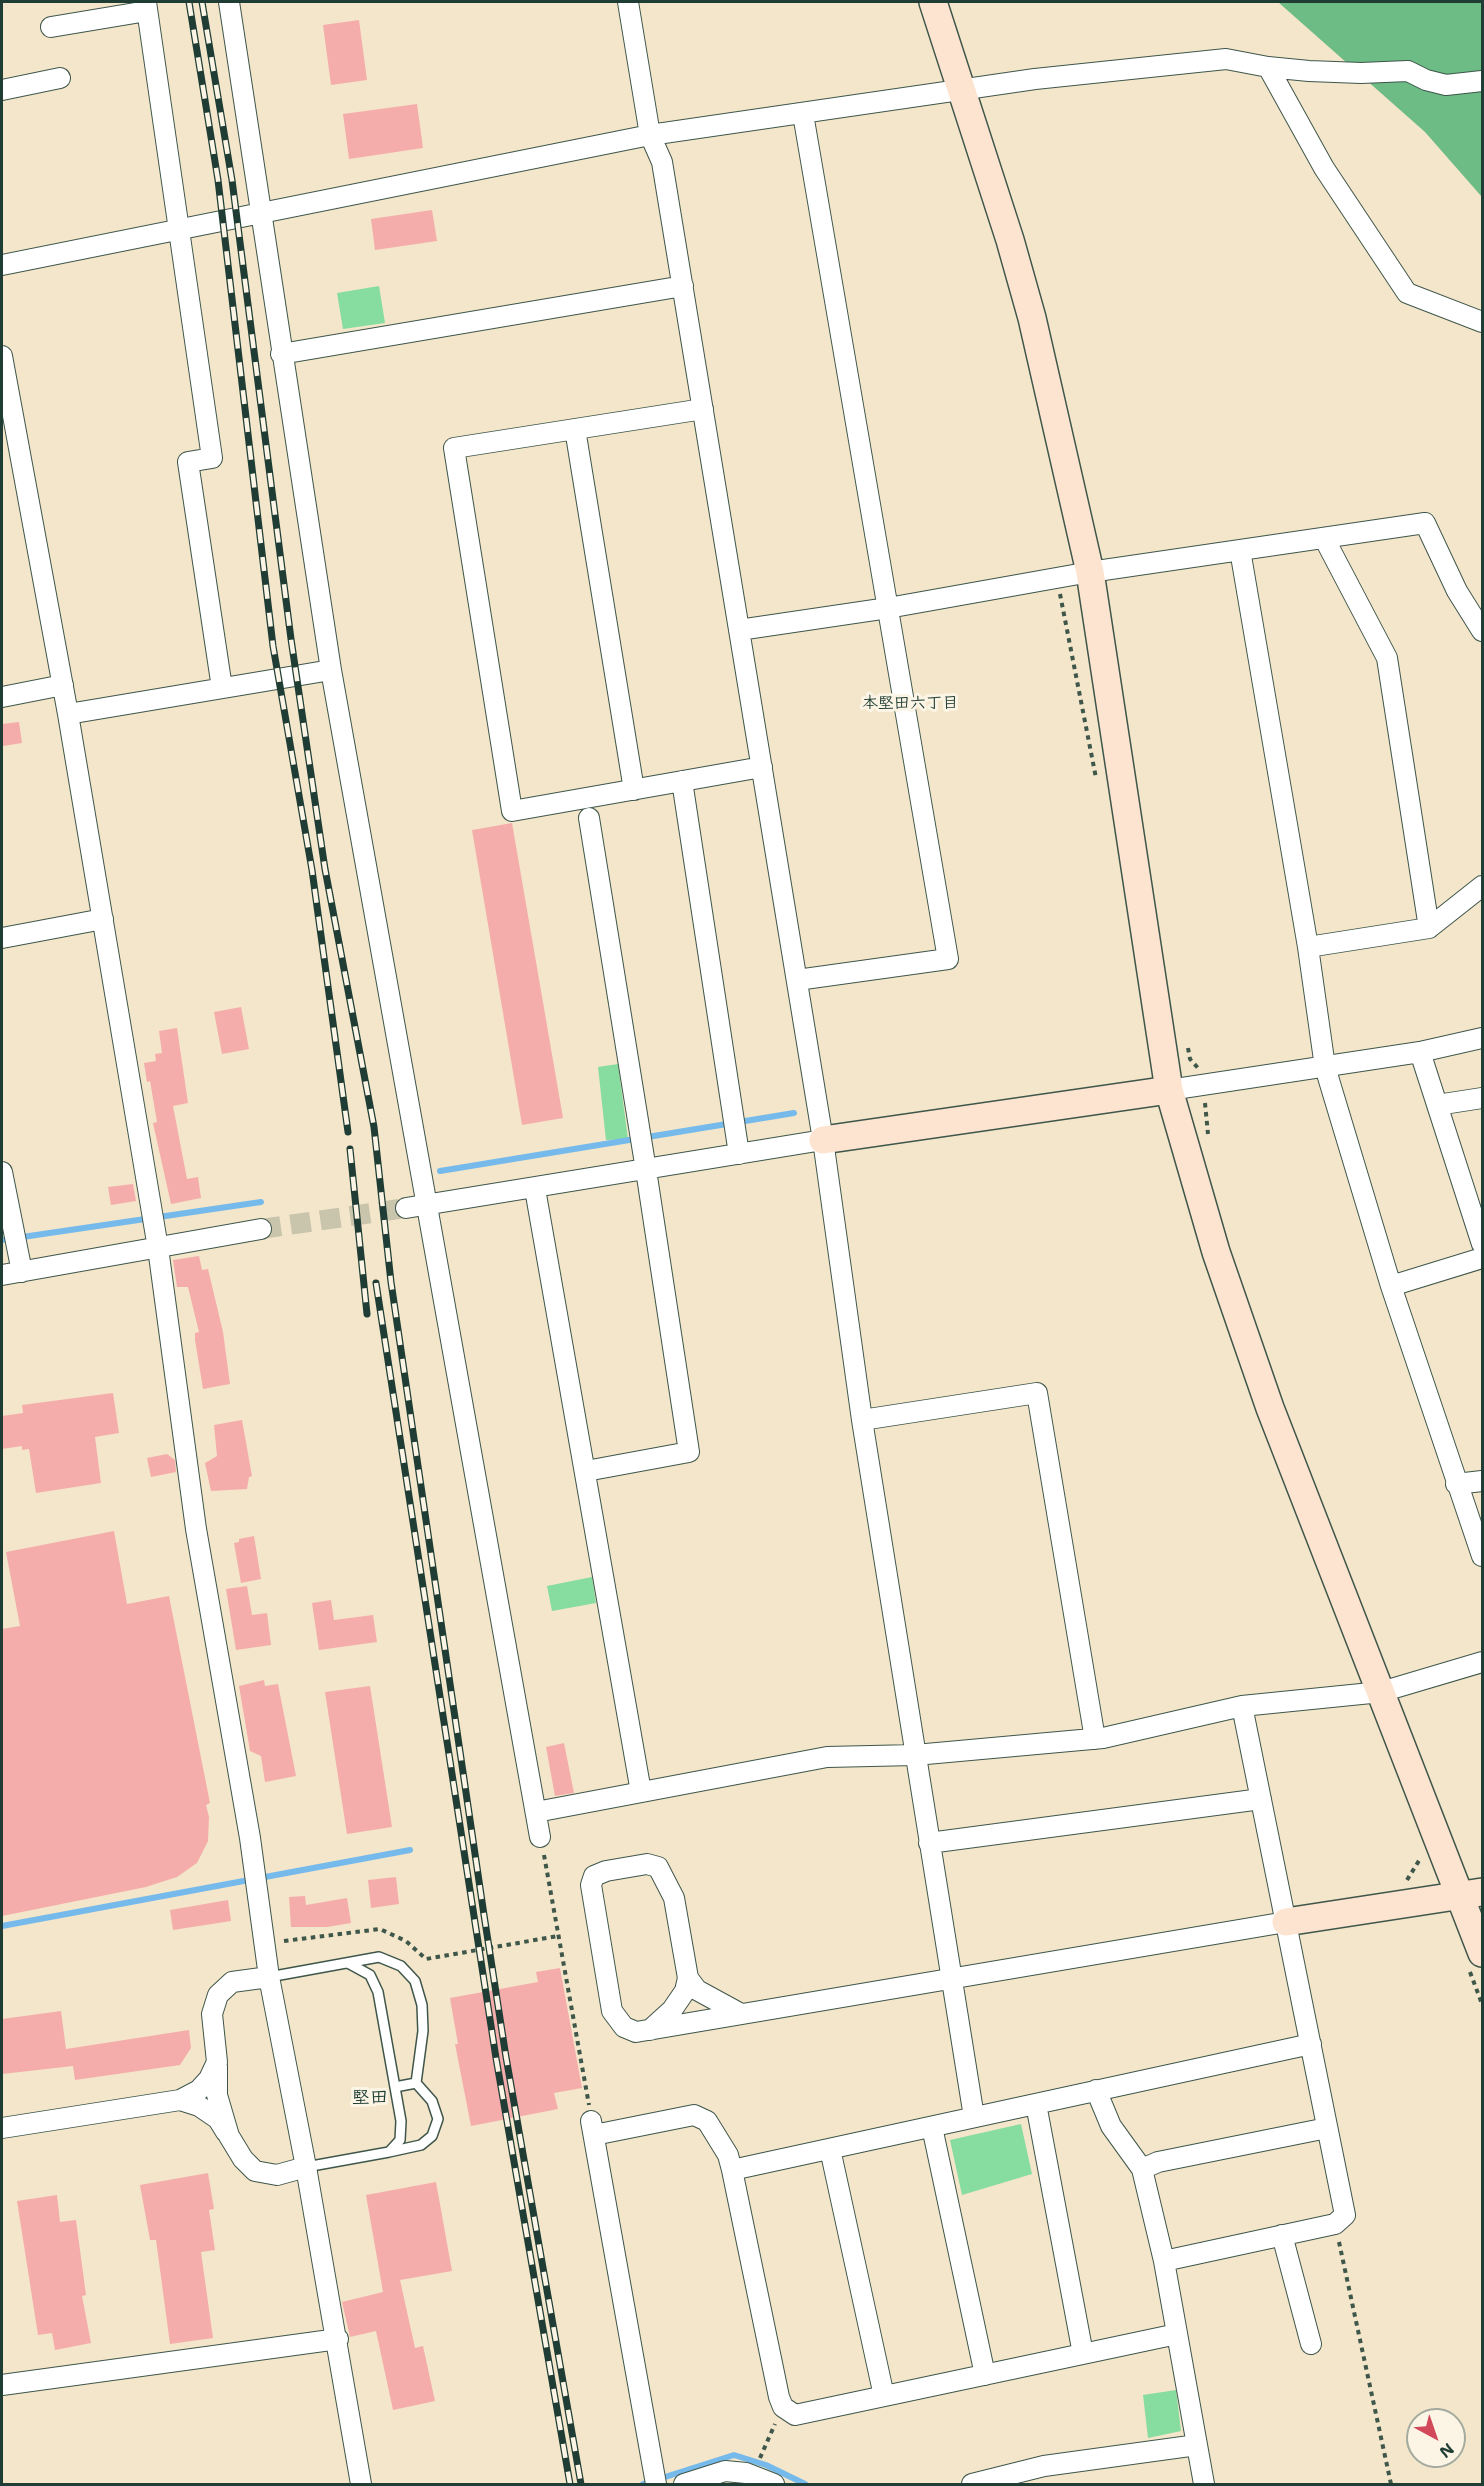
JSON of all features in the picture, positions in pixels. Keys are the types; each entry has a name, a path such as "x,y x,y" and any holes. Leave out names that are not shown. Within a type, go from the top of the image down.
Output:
{"street":[{"path":"229,2 259,215 331,670 540,1837"},
{"path":"628,2 650,135 662,162 797,980 823,1140 862,1420 974,2117"},
{"path":"933,2 1032,318 1090,572 1169,1090 1216,1252 1270,1408 1380,1692 1471,1894 1482,1953"},
{"path":"51,27 147,6 212,458 188,462 222,688"},
{"path":"2,264 259,215 650,135 961,89 1226,59 1268,67 1361,73 1408,71 1446,85 1482,81"},
{"path":"1268,67 1335,185 1407,293 1482,322"},
{"path":"2,90 60,78"},
{"path":"797,980 948,959 802,114"},
{"path":"281,354 683,286"},
{"path":"2,356 63,685 158,1248 196,1529 250,1838 269,1977 338,2339 361,2484"},
{"path":"703,408 454,448 512,811 762,767"},
{"path":"575,429 634,790"},
{"path":"739,630 888,608 1090,572 1425,523 1457,591 1482,631"},
{"path":"1324,538 1387,658 1429,928"},
{"path":"1240,550 1308,947 1325,1067 1391,1286 1482,1556"},
{"path":"68,714 331,670"},
{"path":"2,697 63,685"},
{"path":"682,782 739,1154"},
{"path":"586,1471 689,1452 589,818"},
{"path":"1308,947 1429,928 1482,886"},
{"path":"2,938 103,919"},
{"path":"406,1208 535,1189 823,1140 1325,1067 1419,1052 1482,1038"},
{"path":"1419,1052 1437,1105 1475,1198 1482,1244"},
{"path":"1437,1105 1482,1098"},
{"path":"2,1173 22,1272"},
{"path":"535,1189 641,1792"},
{"path":"2,1275 261,1229"},
{"path":"1391,1286 1482,1258"},
{"path":"862,1420 1037,1393 1095,1739"},
{"path":"1456,1484 1482,1481"},
{"path":"536,1812 828,1757 915,1755 1095,1739 1144,1730 1242,1706 1380,1692 1482,1662"},
{"path":"1164,2261 1335,2224 1345,2215 1242,1706"},
{"path":"929,1843 1261,1798"},
{"path":"650,2030 672,2010 685,1991 688,1978 674,1898 658,1868 647,1864 606,1870 594,1876 591,1885 612,2011 624,2027 636,2032 650,2030 741,2014 952,1979 1286,1922 1471,1894"},
{"path":"229,2136 217,2095 212,2014 218,1995 232,1982 269,1977"},
{"path":"688,1978 697,1990 741,2014"},
{"path":"732,2170 1311,2044"},
{"path":"2,2128 180,2100 199,2090 209,2079 216,2062"},
{"path":"1096,2090 1111,2126 1142,2169 1164,2261 1204,2484"},
{"path":"180,2100 199,2106 218,2120 243,2159 255,2171 277,2175 306,2167"},
{"path":"1036,2104 1083,2354"},
{"path":"655,2477 593,2128 694,2115 707,2121 728,2156 732,2170 779,2397 783,2407 795,2415 1177,2334"},
{"path":"932,2127 985,2375"},
{"path":"1142,2169 1158,2162 1328,2128"},
{"path":"831,2149 884,2396"},
{"path":"1282,2235 1311,2344"},
{"path":"2,2385 338,2339"},
{"path":"972,2484 1044,2466 1197,2445"},
{"path":"684,2484 725,2471 746,2473 768,2483"}],"lane":[{"path":"269,1977 379,1958 401,1966 415,1981 422,2005 423,2031 416,2083 432,2101 438,2119 432,2136 421,2145 306,2167"},
{"path":"348,1964 370,1975 378,1992 401,2121 400,2140 389,2152"},
{"path":"395,2087 416,2083"}],"path":[{"path":"540,1837 593,2128"},
{"path":"264,1944 380,1929 406,1941 426,1959 558,1936"},
{"path":"1335,2224 1364,2348 1391,2484"},
{"path":"761,2456 783,2407"}],"green space":[{"path":"1278,2 1482,2 1482,197 1425,132"},
{"path":"379,286 385,323 343,329 337,293"},
{"path":"618,1064 628,1139 606,1140 598,1067"},
{"path":"592,1577 596,1603 552,1611 547,1586"},
{"path":"1021,2124 1032,2174 962,2195 950,2140"},
{"path":"1176,2390 1181,2431 1148,2438 1143,2395"}],"building":[{"path":"359,20 367,80 331,85 323,25"},
{"path":"417,104 423,148 349,159 343,114"},
{"path":"432,210 437,241 375,250 371,219"},
{"path":"19,722 22,743 3,746 2,724"},
{"path":"512,823 563,1118 522,1125 472,830"},
{"path":"241,1007 249,1049 222,1054 214,1012"},
{"path":"177,1028 188,1103 173,1106 187,1179 198,1177 201,1198 171,1204 153,1123 157,1122 150,1081 147,1082 144,1063 156,1061 155,1054 162,1053 159,1031"},
{"path":"133,1184 136,1201 111,1205 108,1187"},
{"path":"199,1256 202,1270 208,1269 223,1332 230,1384 203,1389 195,1340 195,1333 199,1332 188,1287 177,1287 173,1260"},
{"path":"113,1393 119,1433 95,1437 101,1483 36,1493 29,1449 22,1450 22,1446 2,1449 2,1416 23,1413 22,1405"},
{"path":"242,1420 252,1476 249,1477 247,1489 211,1491 205,1463 217,1456 214,1425"},
{"path":"167,1454 175,1460 176,1472 151,1477 147,1458"},
{"path":"114,1531 127,1604 169,1596 210,1803 206,1805 209,1817 208,1841 197,1863 177,1877 146,1887 2,1916 2,1629 20,1626 6,1552"},
{"path":"254,1536 261,1579 241,1583 234,1543 239,1542 239,1539"},
{"path":"247,1586 252,1615 267,1613 271,1645 236,1650 226,1589"},
{"path":"331,1600 334,1620 373,1615 377,1642 319,1650 312,1603"},
{"path":"264,1680 265,1686 278,1684 296,1776 265,1782 261,1756 250,1751 239,1686"},
{"path":"370,1686 392,1827 347,1834 325,1692"},
{"path":"564,1743 574,1793 555,1796 546,1747"},
{"path":"396,1877 399,1904 371,1908 368,1880"},
{"path":"305,1896 306,1905 347,1898 351,1923 327,1927 291,1927 289,1897"},
{"path":"228,1900 231,1921 173,1930 170,1910"},
{"path":"560,1968 582,2088 554,2093 558,2109 471,2126 455,2044 458,2044 450,1998 538,1982 536,1972"},
{"path":"61,2011 66,2049 189,2030 191,2048 180,2065 75,2080 73,2066 2,2074 2,2019"},
{"path":"208,2173 214,2209 209,2210 215,2250 201,2252 213,2338 170,2344 156,2240 150,2240 140,2185"},
{"path":"436,2182 452,2271 400,2280 415,2348 423,2346 435,2401 393,2410 376,2331 350,2337 342,2302 383,2292 366,2195"},
{"path":"57,2195 60,2222 76,2220 86,2295 82,2296 91,2343 55,2350 52,2333 38,2335 17,2201"}],"waterway":[{"path":"440,1171 794,1113"},
{"path":"2,1240 261,1202"},
{"path":"2,1926 410,1850"},
{"path":"643,2484 734,2455 766,2465 805,2484"}],"tunnel":[{"path":"261,1229 406,1208"}],"railway":[{"path":"189,2 218,180 273,646 312,870 348,1132"},
{"path":"202,2 232,180 291,639 325,869 374,1127 391,1282 484,1915 506,2057 581,2484"},
{"path":"350,1149 367,1314"},
{"path":"376,1283 496,2058 570,2484"}],"district":[{"name":"本堅田六丁目","path":"910,704"},
{"name":"堅田","path":"370,2098"}]}
